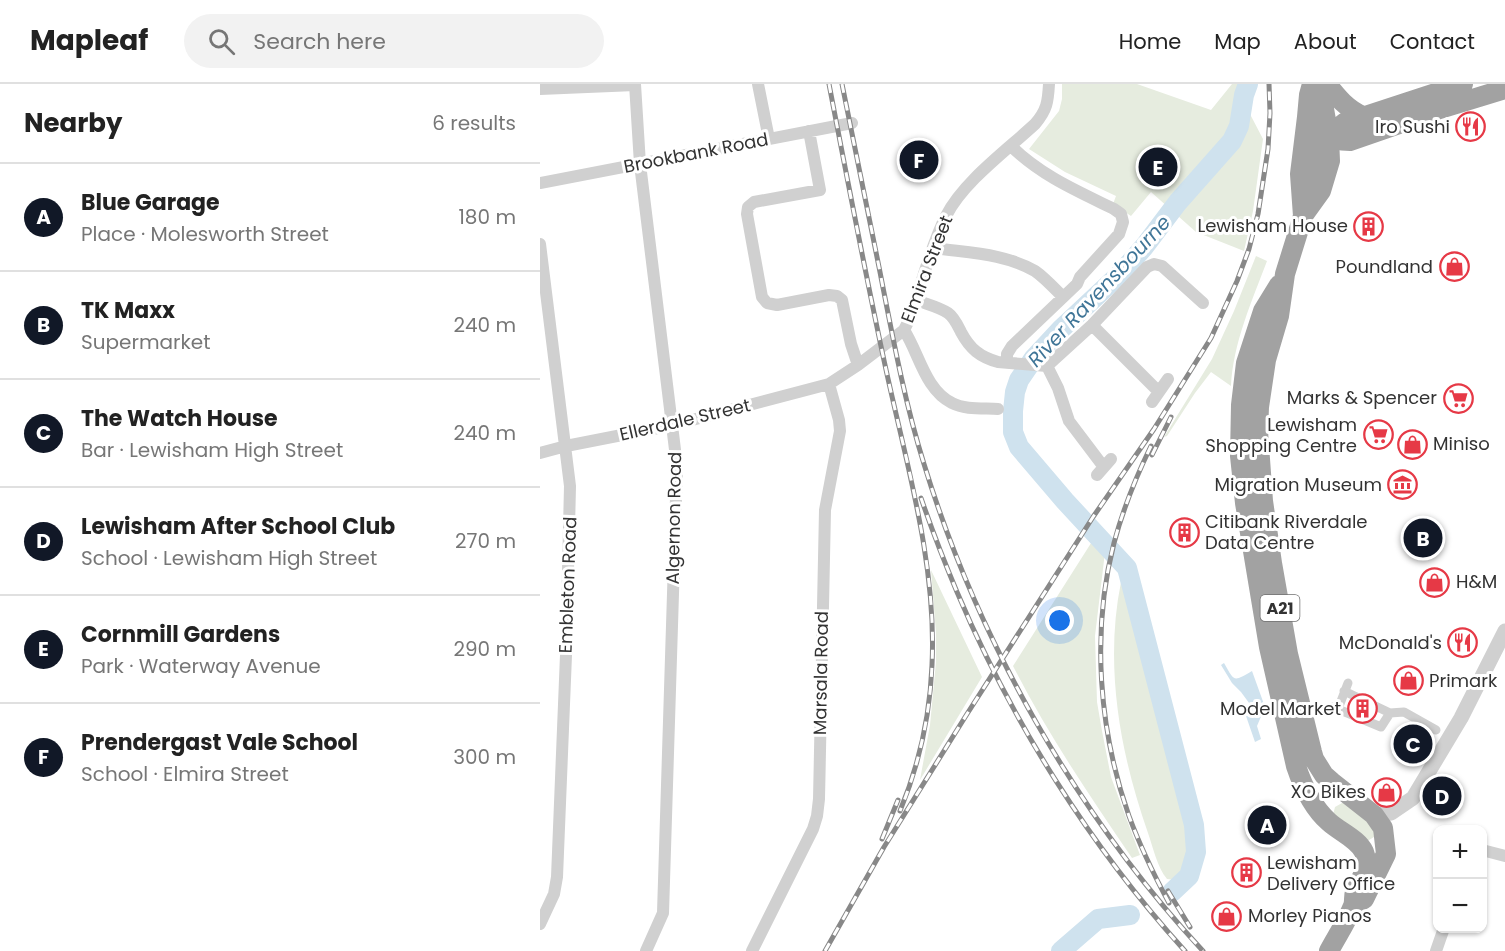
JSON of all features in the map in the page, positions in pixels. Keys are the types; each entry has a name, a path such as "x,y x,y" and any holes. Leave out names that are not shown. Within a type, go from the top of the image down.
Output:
{"highway":[{"path":"1301,195 1311,177 1316,158 1329,138 1344,123 1463,84"},
{"path":"1363,116 1322,91 1309,94 1307,117 1311,126 1329,138 1343,141 1358,139 1417,116 1505,89"},
{"name":"A21","path":"1322,91 1330,160 1321,191 1303,216 1285,274 1279,316 1266,360 1258,431 1263,501 1288,654 1312,752 1324,775 1380,821 1385,845"},
{"name":"A21","path":"1303,216 1300,174 1307,117"},
{"name":"A21","path":"1285,274 1263,311 1246,363 1241,405 1240,456 1245,503 1274,674 1300,778 1315,807 1323,817 1364,851"},
{"path":"1323,817 1328,806 1346,794"},
{"path":"1329,951 1354,904 1354,894 1366,865 1364,851 1376,843 1385,845 1364,899 1354,904"}],"street":[{"path":"540,89 635,84"},
{"name":"Algernon Road","path":"635,84 640,164 677,466 663,913 646,951"},
{"path":"758,84 770,139"},
{"name":"Elmira Street","path":"829,384 904,330 946,216 959,196 977,176 1035,124 1043,114 1048,102 1049,84"},
{"name":"Brookbank Road","path":"540,183 852,123"},
{"path":"809,131 820,190 754,202 748,207 747,214 762,297 767,303 777,305 829,295 837,296 842,300 858,364"},
{"path":"1007,363 1012,346 1077,284 1080,277 1119,234 1123,222 1121,214 1114,209 1059,182 1025,160 1011,146"},
{"name":"Embleton Road","path":"540,244 570,486 557,877 554,894 540,924"},
{"path":"933,248 1007,259 1035,272 1063,297"},
{"path":"916,300 949,313 975,352 990,360 1028,366 1044,366 1092,325 1147,267 1154,264 1162,266 1203,303"},
{"path":"1092,325 1155,397 1168,380"},
{"path":"904,330 925,374 937,392 952,404 972,408 998,409"},
{"path":"1044,366 1058,388 1070,421 1104,467"},
{"name":"Ellerdale Street","path":"540,453 673,424 829,384"},
{"name":"Marsala Road","path":"753,951 813,829 817,816 825,510 840,431 829,384"},
{"path":"1374,815 1391,813 1413,798 1461,718 1505,631"},
{"path":"1390,713 1381,727 1335,708 1346,687 1390,713 1404,712 1436,730"},
{"path":"1487,851 1505,856"},
{"path":"1436,951 1442,933"}],"shaded area":[{"path":"1062,84 1137,84 1211,110 1232,84 1240,84 1251,116 1263,139 1253,211 1244,251 1196,232 1151,192 1131,216 1113,204 1116,196 1065,172 1029,149 1059,111"},
{"path":"1256,256 1267,261 1239,338 1231,386 1211,372 1167,436 1164,437 1212,359"},
{"path":"1093,540 1105,552 1095,636 1097,702 1111,777 1140,855 1132,858 1054,740 1013,666"},
{"path":"931,570 982,677 920,780 930,725 936,662"},
{"path":"1121,582 1191,834 1185,864 1176,880 1167,879 1158,863 1138,803 1123,741 1115,677 1114,645"},
{"path":"1347,803 1374,825 1374,837 1364,841 1333,815 1335,807"}],"water":[{"path":"1224,663 1235,678 1252,671 1265,707 1257,726 1261,739 1255,742 1246,716 1252,707 1232,683 1221,665"}],"waterway":[{"name":"River Ravensbourne","path":"1172,892 1189,876 1196,852 1194,825 1127,568 1019,447 1013,432 1013,411 1019,380 1034,358 1061,329 1121,273 1178,202 1232,141 1239,126 1248,84"},
{"name":"River Ravensbourne","path":"1061,951 1098,919 1130,915"}],"railway":[{"path":"829,84 856,225 918,514 930,589 932,665 929,702 918,758 900,811"},
{"path":"842,84 910,416 946,530 973,596 1036,723 1074,784 1114,842 1157,898 1203,951"},
{"path":"825,951 884,847 967,714 1211,338 1237,281 1249,249 1258,214 1268,149 1269,84"},
{"path":"1152,455 1171,417"},
{"path":"1151,446 1135,481 1114,543 1102,611 1102,681 1105,716 1119,784 1138,838 1169,903"},
{"path":"921,498 957,592 1002,688 1028,735 1056,781 1117,869 1185,951"},
{"path":"882,839 898,800"},
{"path":"1168,891 1190,927"}],"place":[{"name":"Iro Sushi","path":"1471,127"},
{"name":"Prendergast Vale School","path":"919,160"},
{"name":"Cornmill Gardens","path":"1158,167"},
{"name":"Lewisham House","path":"1369,226"},
{"name":"Poundland","path":"1454,267"},
{"name":"Marks & Spencer","path":"1458,398"},
{"name":"Lewisham Shopping Centre","path":"1378,435"},
{"name":"Miniso","path":"1412,444"},
{"name":"Migration Museum","path":"1403,485"},
{"name":"Citibank Riverdale Data Centre","path":"1184,532"},
{"name":"TK Maxx","path":"1423,538"},
{"name":"H&M","path":"1435,582"},
{"name":"McDonald's","path":"1463,643"},
{"name":"Primark","path":"1408,681"},
{"name":"Model Market","path":"1362,709"},
{"name":"The Watch House","path":"1413,744"},
{"name":"XO Bikes","path":"1387,792"},
{"name":"Lewisham After School Club","path":"1442,796"},
{"name":"Blue Garage","path":"1267,825"},
{"name":"Lewisham Delivery Office","path":"1246,873"},
{"name":"Morley Pianos","path":"1227,916"}]}
